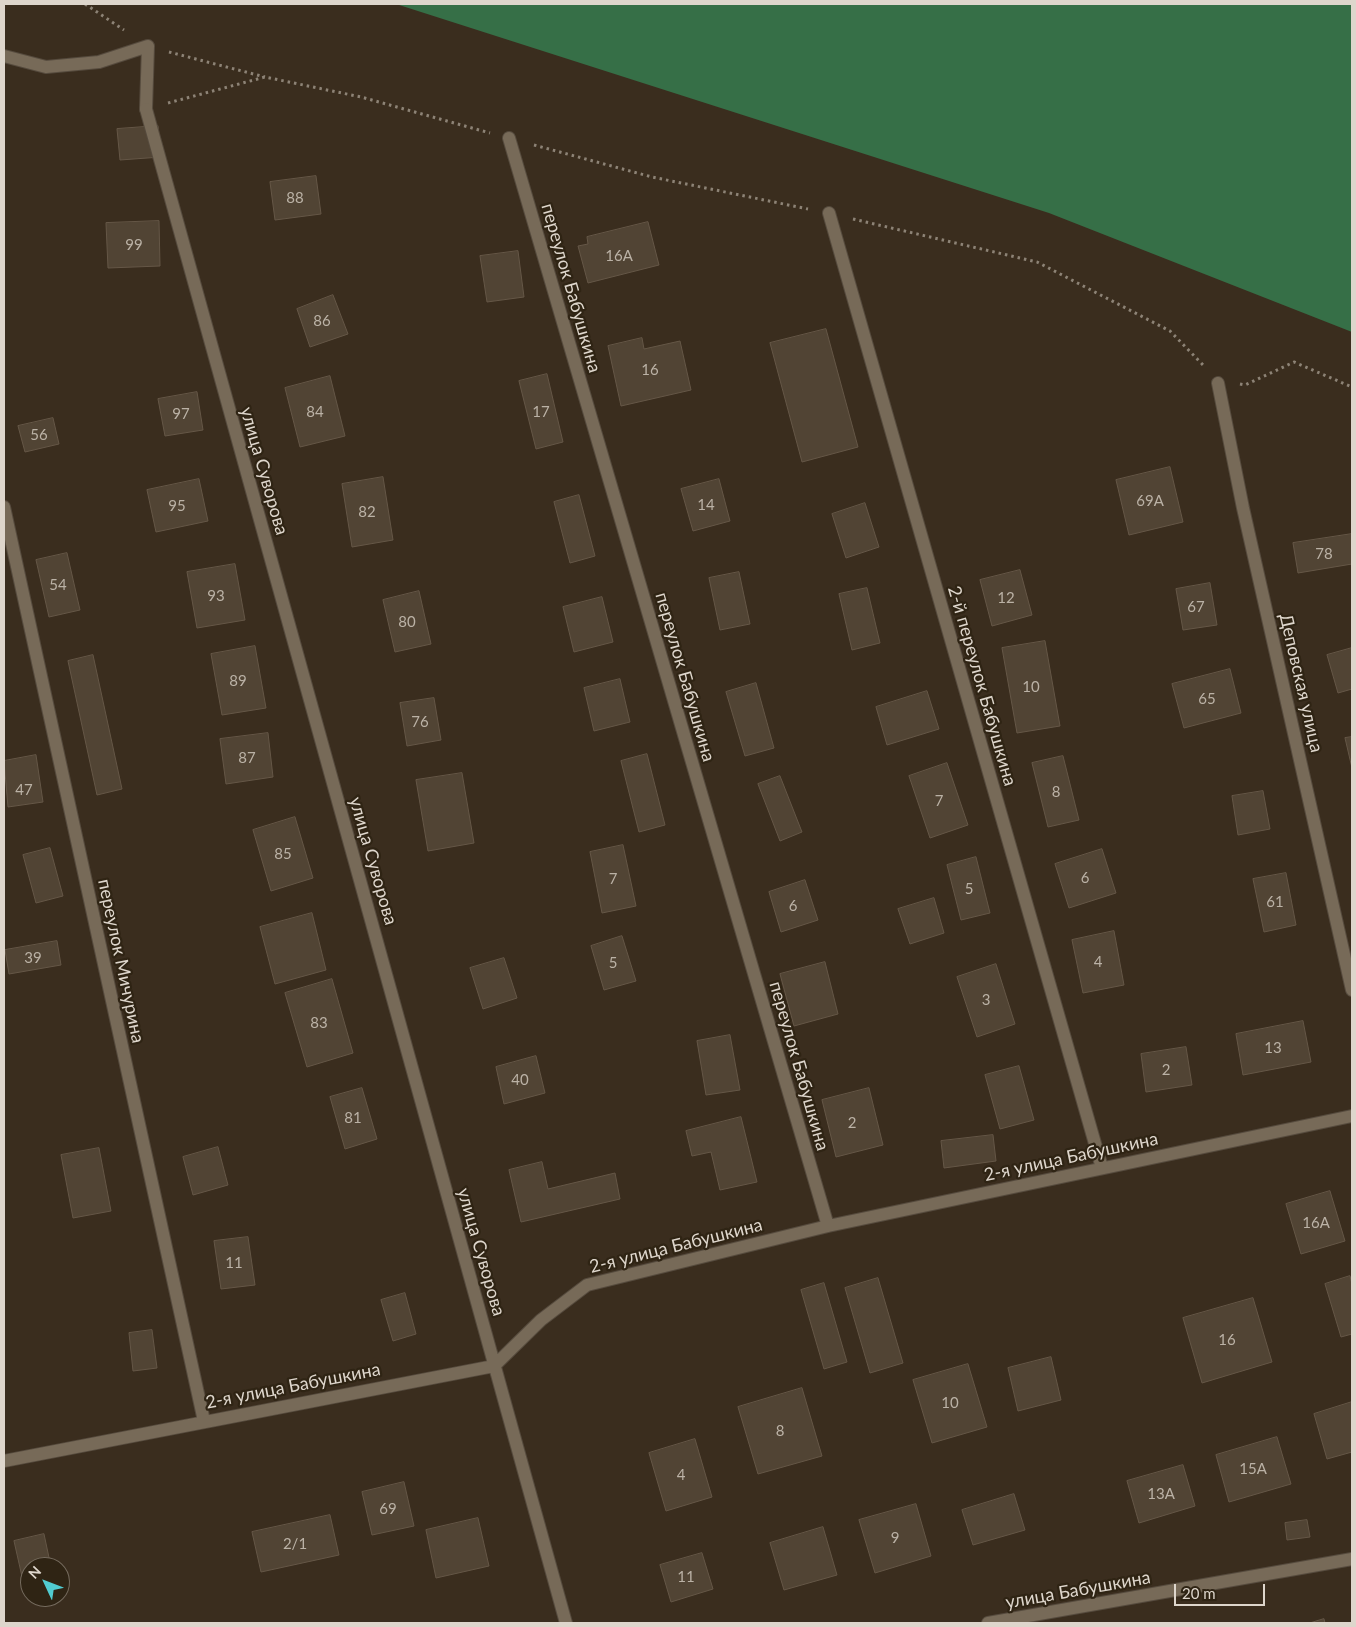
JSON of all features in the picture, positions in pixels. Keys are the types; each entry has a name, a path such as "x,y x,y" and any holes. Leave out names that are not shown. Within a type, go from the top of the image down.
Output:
{"street":[{"path":"4,56 46,67 99,62 148,46"},
{"name":"улица Суворова","path":"148,46 146,109 566,1623"},
{"name":"переулок Бабушкина","path":"509,138 828,1226"},
{"name":"2-й переулок Бабушкина","path":"829,214 1102,1168"},
{"name":"Деповская улица","path":"1218,383 1245,518 1352,990"},
{"name":"переулок Мичурина","path":"4,508 204,1422"},
{"name":"2-я улица Бабушкина","path":"4,1461 494,1366 541,1320 587,1285 828,1226 1352,1116"},
{"name":"улица Бабушкина","path":"988,1623 1352,1559"}],"path":[{"path":"85,4 148,46 265,77 361,97 652,177 829,214 1037,262 1170,330 1218,383 1245,385 1294,362 1352,387"},
{"path":"146,109 265,77"}],"green space":[{"path":"396,4 1352,4 1352,332 1049,213"}],"building":[{"path":"158,126 161,157 120,160 117,129"},
{"path":"316,176 321,214 275,220 270,182"},
{"path":"159,221 160,266 108,268 106,223"},
{"path":"648,222 659,265 588,283 578,246 588,244 587,237"},
{"path":"518,251 524,297 487,302 480,256"},
{"path":"333,295 348,334 310,347 297,309"},
{"path":"826,329 858,447 802,462 770,343"},
{"path":"642,338 644,349 680,341 691,390 621,406 608,346"},
{"path":"547,374 563,442 536,449 519,381"},
{"path":"330,376 345,436 300,447 285,388"},
{"path":"197,392 203,430 165,436 158,399"},
{"path":"53,418 59,444 25,452 18,426"},
{"path":"1170,467 1183,522 1129,535 1116,480"},
{"path":"383,477 393,540 352,547 342,484"},
{"path":"199,479 208,521 156,532 147,490"},
{"path":"719,479 730,521 693,531 681,489"},
{"path":"579,495 595,556 570,563 554,502"},
{"path":"865,503 879,547 846,558 832,514"},
{"path":"1352,534 1352,564 1298,573 1293,543"},
{"path":"67,553 80,610 49,617 36,560"},
{"path":"235,564 245,620 197,628 187,572"},
{"path":"1020,570 1032,615 992,626 980,580"},
{"path":"739,572 750,624 720,630 709,578"},
{"path":"1210,583 1217,625 1183,630 1176,589"},
{"path":"867,588 880,643 852,650 839,594"},
{"path":"419,591 431,644 395,652 383,600"},
{"path":"602,597 613,642 574,652 563,607"},
{"path":"1045,641 1060,726 1017,733 1002,648"},
{"path":"255,646 266,708 222,715 211,654"},
{"path":"1352,648 1352,689 1338,693 1327,655"},
{"path":"93,655 122,789 97,795 68,661"},
{"path":"1230,669 1241,713 1184,728 1172,684"},
{"path":"620,679 630,722 594,731 584,688"},
{"path":"756,683 774,748 745,756 726,692"},
{"path":"927,691 939,729 887,745 876,707"},
{"path":"434,698 441,740 407,746 400,703"},
{"path":"268,733 273,777 226,784 220,739"},
{"path":"1352,737 1352,768 1345,738"},
{"path":"647,754 665,825 639,832 621,761"},
{"path":"36,755 43,802 8,807 4,761"},
{"path":"1063,756 1079,820 1048,827 1032,763"},
{"path":"947,763 968,825 930,838 909,776"},
{"path":"462,773 474,843 428,851 416,780"},
{"path":"780,776 802,832 780,841 758,784"},
{"path":"1263,791 1270,829 1238,835 1232,796"},
{"path":"295,817 313,878 271,891 253,830"},
{"path":"623,845 636,906 602,913 590,852"},
{"path":"50,848 63,896 36,903 23,855"},
{"path":"1102,849 1116,893 1069,908 1055,864"},
{"path":"976,857 990,913 961,920 947,865"},
{"path":"1286,873 1296,925 1264,932 1253,879"},
{"path":"805,880 818,920 781,932 769,892"},
{"path":"934,898 944,933 910,944 898,909"},
{"path":"312,913 326,970 275,984 260,927"},
{"path":"1114,931 1124,985 1083,993 1072,940"},
{"path":"622,936 636,981 604,990 591,946"},
{"path":"57,941 61,965 9,974 5,950"},
{"path":"504,958 517,998 483,1009 470,968"},
{"path":"825,962 838,1014 794,1026 780,974"},
{"path":"996,964 1015,1024 977,1037 957,977"},
{"path":"332,979 353,1053 307,1067 285,993"},
{"path":"1303,1021 1311,1062 1243,1075 1236,1034"},
{"path":"730,1035 740,1090 706,1095 697,1041"},
{"path":"1186,1047 1192,1085 1146,1092 1141,1054"},
{"path":"536,1056 545,1093 504,1104 496,1067"},
{"path":"1019,1066 1034,1120 1000,1129 985,1075"},
{"path":"362,1088 377,1139 345,1149 330,1097"},
{"path":"869,1088 883,1145 836,1157 822,1100"},
{"path":"741,1117 757,1182 720,1190 711,1152 692,1156 686,1131"},
{"path":"993,1135 996,1161 944,1168 941,1141"},
{"path":"218,1147 228,1185 193,1195 183,1157"},
{"path":"99,1148 111,1211 73,1218 61,1155"},
{"path":"542,1162 548,1189 615,1173 620,1199 521,1222 509,1170"},
{"path":"1330,1191 1345,1241 1301,1254 1286,1204"},
{"path":"248,1237 255,1285 221,1289 214,1241"},
{"path":"1350,1276 1352,1284 1352,1334 1341,1337 1325,1284"},
{"path":"878,1278 903,1363 870,1373 845,1288"},
{"path":"824,1283 847,1362 824,1369 801,1290"},
{"path":"405,1293 416,1334 393,1341 381,1300"},
{"path":"1253,1298 1272,1362 1202,1383 1183,1318"},
{"path":"152,1330 157,1368 133,1371 129,1333"},
{"path":"1051,1357 1061,1400 1018,1411 1008,1368"},
{"path":"968,1364 987,1427 932,1443 913,1380"},
{"path":"802,1388 822,1456 758,1474 738,1407"},
{"path":"1352,1402 1352,1452 1327,1459 1314,1414"},
{"path":"1277,1437 1291,1484 1229,1502 1216,1455"},
{"path":"695,1439 712,1497 666,1511 649,1453"},
{"path":"1183,1465 1195,1506 1139,1523 1127,1481"},
{"path":"404,1482 414,1526 372,1535 362,1492"},
{"path":"1014,1494 1025,1530 973,1545 962,1510"},
{"path":"916,1504 931,1556 875,1573 859,1520"},
{"path":"330,1515 339,1555 261,1572 252,1532"},
{"path":"478,1518 489,1566 436,1578 426,1530"},
{"path":"1307,1520 1310,1537 1287,1540 1285,1523"},
{"path":"823,1527 837,1575 784,1590 770,1543"},
{"path":"44,1534 49,1557 20,1557 20,1568 14,1541"},
{"path":"702,1553 713,1589 671,1602 660,1565"},
{"path":"1324,1619 1325,1623 1310,1623"}]}
